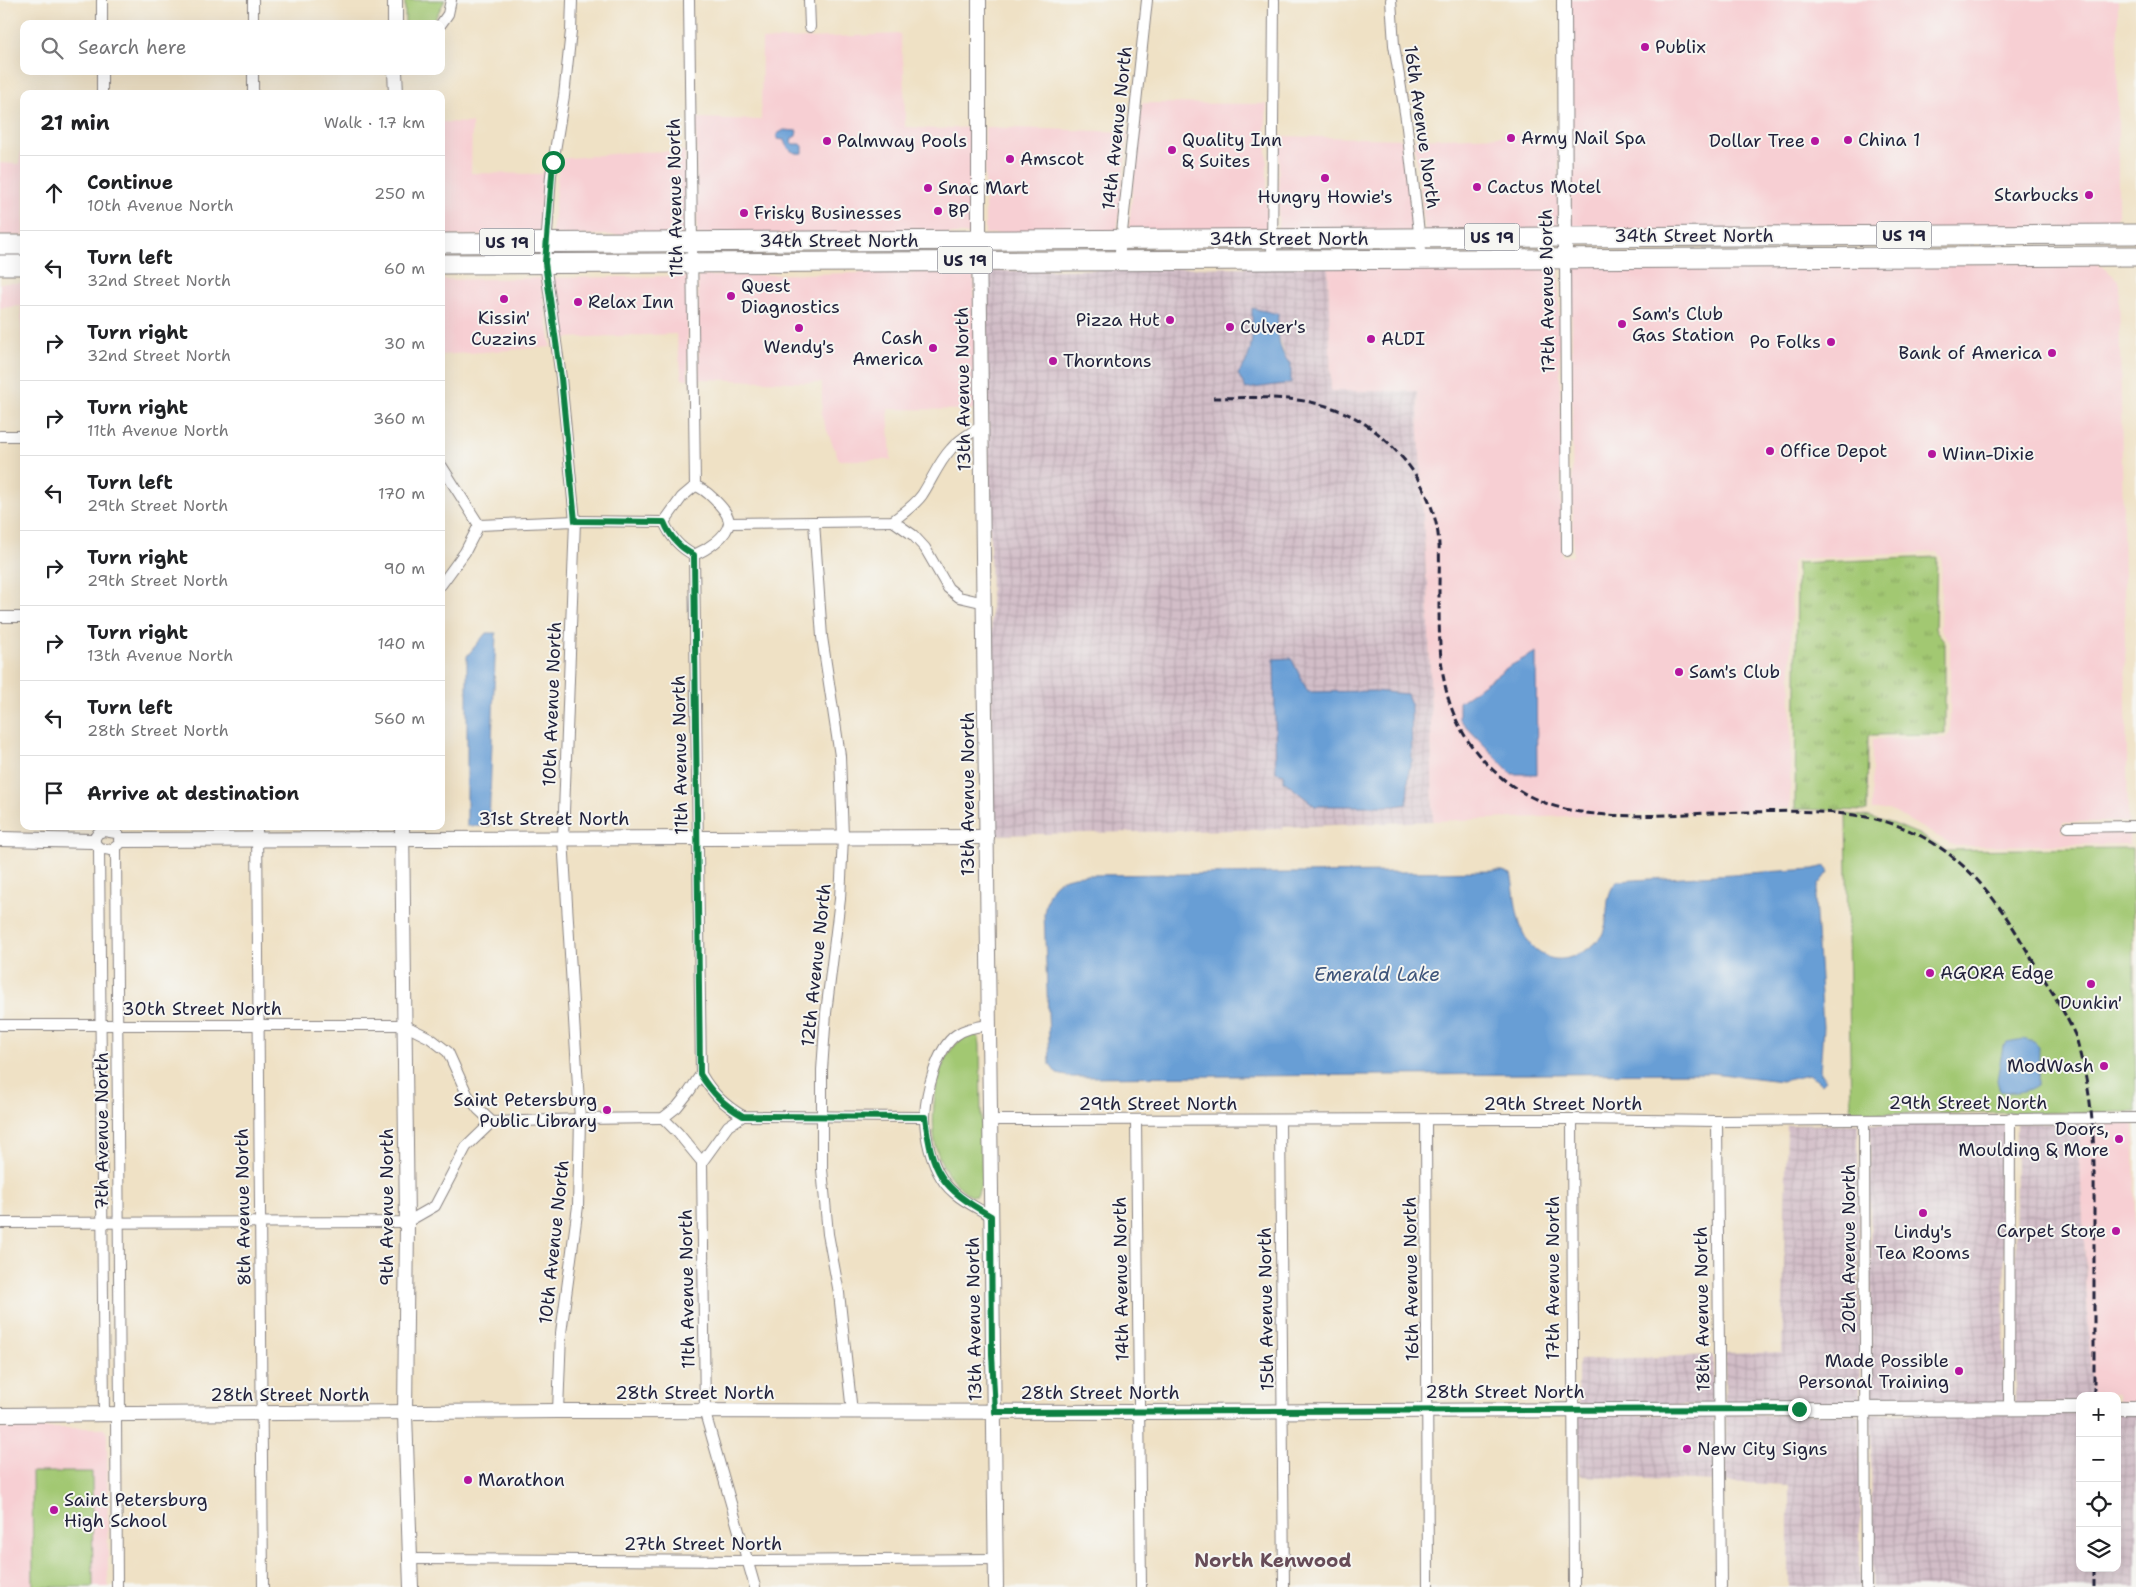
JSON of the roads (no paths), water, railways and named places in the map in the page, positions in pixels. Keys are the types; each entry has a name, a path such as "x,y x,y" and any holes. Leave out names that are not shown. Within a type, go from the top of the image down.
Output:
{"highway":[{"name":"34th Street North","path":"445,243 2136,234"},
{"path":"1922,257 1927,235"},
{"path":"836,241 836,261"},
{"path":"0,245 20,245"},
{"name":"34th Street North","path":"445,264 2136,256"},
{"path":"0,265 20,265"}],"street":[{"path":"102,0 102,20"},
{"path":"253,0 253,20"},
{"path":"395,0 395,20"},
{"path":"444,20 448,14 451,0"},
{"name":"10th Avenue North","path":"558,1411 561,1333 578,1206 580,1119 563,838 575,521 561,378 545,263 551,175 568,59 572,0"},
{"name":"11th Avenue North","path":"689,0 695,486"},
{"path":"809,0 810,27"},
{"name":"13th Avenue North","path":"979,0 979,240 996,1587"},
{"name":"14th Avenue North","path":"1119,260 1147,0"},
{"path":"1272,259 1274,0"},
{"name":"16th Avenue North","path":"1391,0 1394,45 1406,120 1422,259"},
{"name":"17th Avenue North","path":"1564,0 1568,551"},
{"path":"102,75 102,90"},
{"path":"253,75 253,90"},
{"path":"395,75 396,90"},
{"path":"893,521 911,507 922,495 939,464 951,448 965,436 982,426"},
{"path":"0,436 20,436"},
{"path":"445,471 479,525"},
{"path":"695,486 708,493 728,516 729,523 726,530 716,541 702,552 694,555 676,542 664,522 682,497 695,486"},
{"path":"479,525 575,521 664,522"},
{"path":"729,523 893,521 913,535 925,548 948,588 959,597 985,603"},
{"name":"12th Avenue North","path":"814,522 822,636 840,756 843,837 840,899 826,1013 822,1070 822,1169 828,1234 839,1293 852,1412"},
{"path":"445,580 465,552 479,525"},
{"name":"11th Avenue North","path":"694,555 700,1074"},
{"path":"0,617 20,617"},
{"path":"2068,827 2136,826"},
{"path":"0,840 97,837 104,831 117,837 105,850 97,837"},
{"name":"31st Street North","path":"117,837 257,832 402,832 563,838 987,837"},
{"name":"8th Avenue North","path":"257,832 263,1587"},
{"name":"9th Avenue North","path":"402,832 407,1222 405,1414 411,1587"},
{"name":"7th Avenue North","path":"97,837 101,1026 102,1223 113,1415 117,1587"},
{"name":"7th Avenue North","path":"113,1415 119,1223 117,837"},
{"name":"30th Street North","path":"0,1025 404,1025"},
{"path":"404,1025 430,1038 448,1052 467,1094 478,1109 492,1122"},
{"path":"988,1025 969,1028 954,1036 944,1048 936,1064 930,1085 925,1117 933,1161 942,1180 956,1194 991,1216"},
{"path":"0,1223 407,1222 435,1206 466,1147 492,1122 663,1118 677,1107 690,1092 700,1074 710,1090 726,1106 743,1116 925,1117"},
{"path":"663,1118 702,1162 728,1126 743,1116"},
{"path":"2009,1408 2010,1118"},
{"name":"29th Street North","path":"990,1120 1572,1120 1717,1122 2136,1118"},
{"name":"15th Avenue North","path":"1280,1120 1284,1587"},
{"name":"16th Avenue North","path":"1426,1120 1429,1411 1428,1587"},
{"name":"17th Avenue North","path":"1572,1120 1574,1587"},
{"name":"20th Avenue North","path":"1864,1120 1866,1587"},
{"name":"14th Avenue North","path":"1136,1121 1141,1587"},
{"name":"18th Avenue North","path":"1717,1122 1721,1587"},
{"name":"11th Avenue North","path":"702,1162 705,1413 756,1587"},
{"name":"28th Street North","path":"0,1415 405,1414 558,1411 705,1413 2076,1408"},
{"path":"2121,1408 2136,1408"},
{"name":"27th Street North","path":"411,1559 749,1561 996,1559"}],"water":[{"path":"784,130 797,131 796,136 792,138 791,142 793,144 801,144 803,146 803,153 791,151 784,140 777,139 777,134"},
{"path":"1252,308 1278,314 1279,341 1283,354 1291,364 1291,383 1246,389 1238,374 1250,351"},
{"path":"486,633 496,633 489,826 467,826 467,656"},
{"path":"1536,652 1537,774 1512,774 1459,719 1459,702 1508,667"},
{"path":"1291,658 1308,692 1374,691 1407,694 1411,704 1412,761 1409,769 1407,804 1395,806 1315,806 1284,781 1284,774 1276,772 1274,659"},
{"name":"Emerald Lake","path":"1825,866 1829,872 1819,885 1815,899 1823,1027 1820,1073 1826,1080 1822,1084 1809,1075 1782,1081 1712,1073 1072,1077 1057,1074 1050,1065 1044,914 1051,890 1066,878 1084,875 1503,871 1511,874 1517,911 1523,933 1528,942 1535,950 1545,956 1558,959 1568,958 1580,953 1588,949 1599,939 1605,928 1608,899 1613,886 1618,881 1814,869"},
{"path":"2023,1039 2034,1042 2039,1047 2038,1084 2020,1092 2000,1091 1997,1081 2003,1046 2007,1042"}],"railway":[{"path":"1213,398 1290,399 1335,409 1357,419 1378,433 1405,461 1417,477 1426,495 1438,531 1440,643 1446,692 1465,736 1481,757 1502,778 1525,794 1549,804 1575,811 1602,815 1806,812 1853,815 1875,819 1896,825 1937,845 1954,858 1985,889 1999,906 2064,1012 2076,1038 2086,1078 2092,1118 2094,1158 2094,1392"},
{"path":"2094,1572 2094,1587"}],"place":[{"name":"Publix","path":"1645,47"},
{"name":"Army Nail Spa","path":"1511,138"},
{"name":"China 1","path":"1848,140"},
{"name":"Palmway Pools","path":"827,141"},
{"name":"Dollar Tree","path":"1815,141"},
{"name":"Quality Inn & Suites","path":"1172,150"},
{"name":"Amscot","path":"1010,159"},
{"name":"Hungry Howie's","path":"1325,178"},
{"name":"Cactus Motel","path":"1477,187"},
{"name":"Snac Mart","path":"928,188"},
{"name":"Starbucks","path":"2089,195"},
{"name":"BP","path":"938,211"},
{"name":"Frisky Businesses","path":"744,213"},
{"name":"Quest Diagnostics","path":"731,296"},
{"name":"Kissin' Cuzzins","path":"504,299"},
{"name":"Relax Inn","path":"578,302"},
{"name":"Pizza Hut","path":"1170,320"},
{"name":"Sam's Club Gas Station","path":"1622,324"},
{"name":"Culver's","path":"1230,327"},
{"name":"Wendy's","path":"799,328"},
{"name":"ALDI","path":"1371,339"},
{"name":"Po Folks","path":"1831,342"},
{"name":"Cash America","path":"933,348"},
{"name":"Bank of America","path":"2052,353"},
{"name":"Thorntons","path":"1053,361"},
{"name":"Office Depot","path":"1770,451"},
{"name":"Winn-Dixie","path":"1932,454"},
{"name":"Sam's Club","path":"1679,672"},
{"name":"AGORA Edge","path":"1930,973"},
{"name":"Dunkin'","path":"2091,984"},
{"name":"ModWash","path":"2104,1066"},
{"name":"Saint Petersburg Public Library","path":"607,1110"},
{"name":"Doors, Moulding & More","path":"2119,1139"},
{"name":"Lindy's Tea Rooms","path":"1923,1213"},
{"name":"Carpet Store","path":"2116,1231"},
{"name":"Made Possible Personal Training","path":"1959,1371"},
{"name":"New City Signs","path":"1687,1449"},
{"name":"Marathon","path":"468,1480"},
{"name":"Saint Petersburg High School","path":"54,1510"}],"district":[{"name":"North Kenwood","path":"1273,1560"}]}
